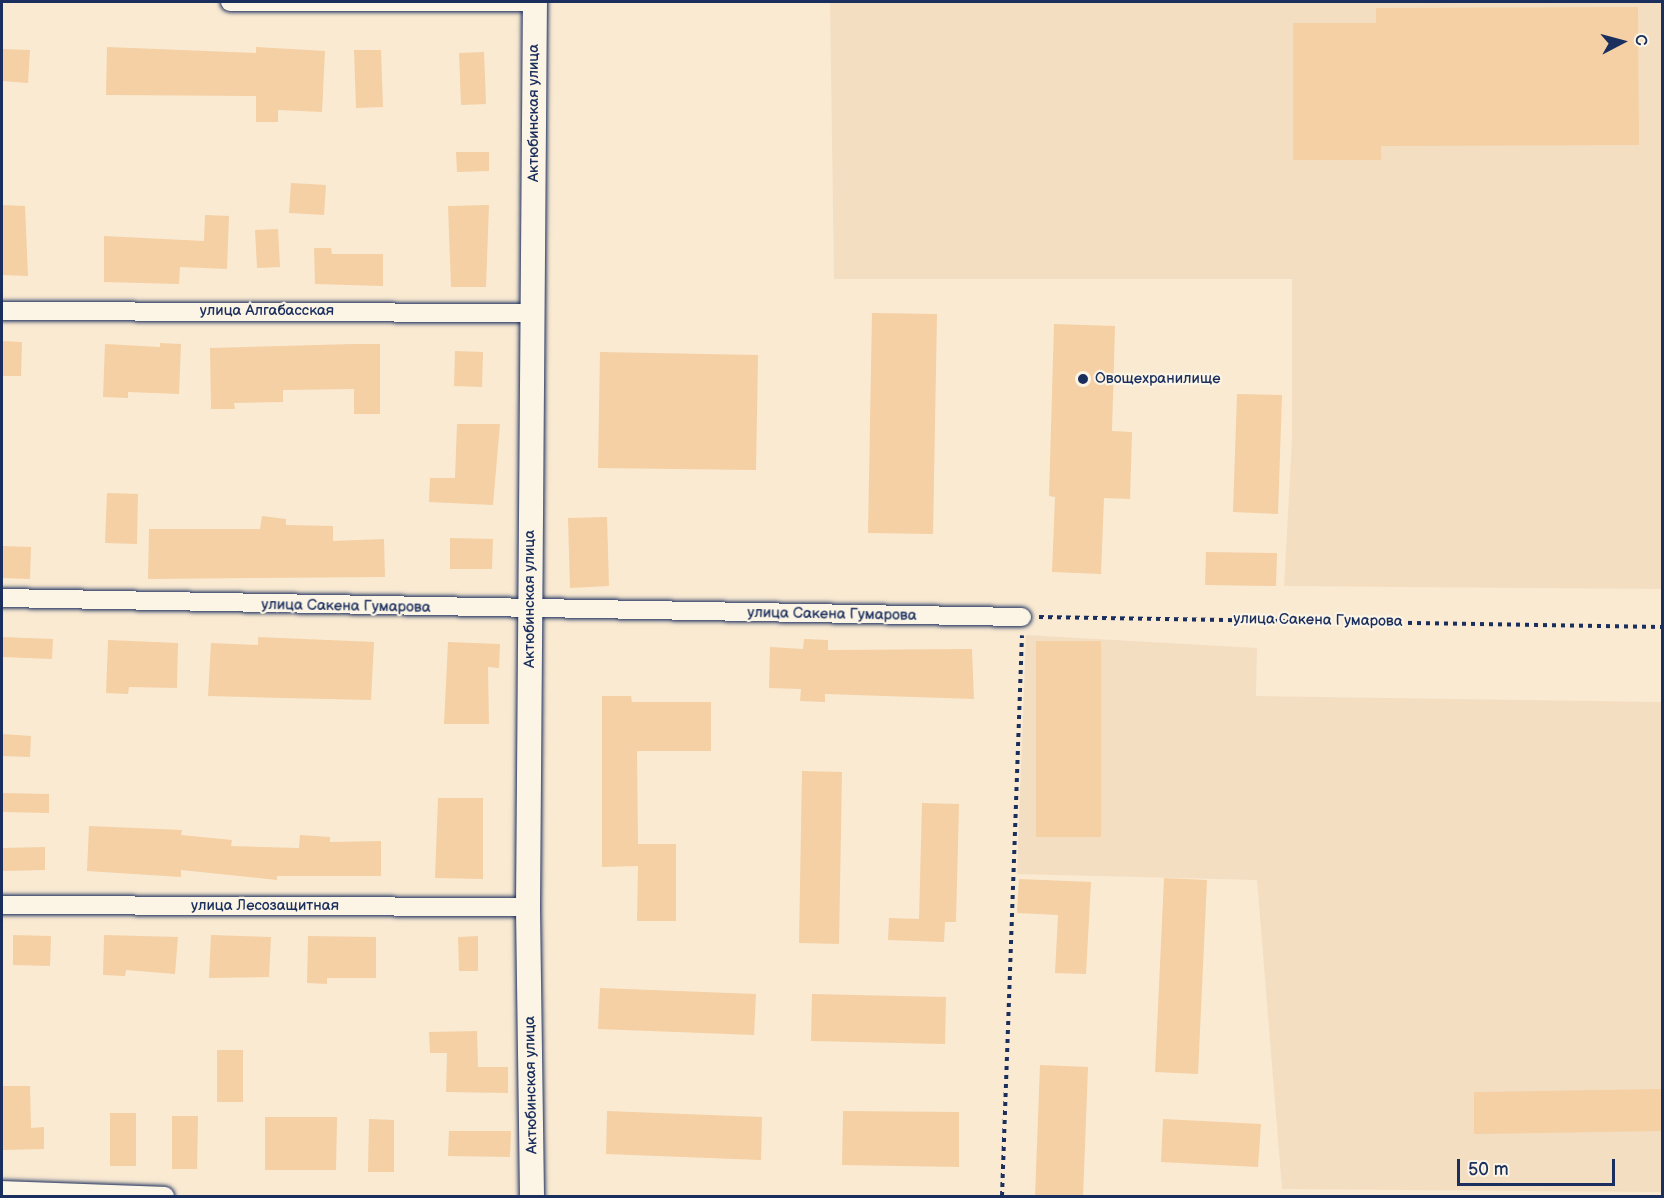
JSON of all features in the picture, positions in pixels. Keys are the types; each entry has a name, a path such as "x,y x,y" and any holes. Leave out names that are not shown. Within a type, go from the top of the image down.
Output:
{"street":[{"path":"230,2 534,2"},
{"name":"Актюбинская улица","path":"532,1197 528,907 534,2"},
{"name":"улица Алгабасская","path":"2,311 532,313"},
{"name":"улица Сакена Гумарова","path":"2,598 530,610 1022,617"},
{"name":"улица Лесозащитная","path":"2,905 528,907"},
{"path":"2,1190 165,1197"}],"path":[{"name":"улица Сакена Гумарова","path":"1022,617 1662,627"},
{"path":"1002,1197 1022,617"}],"shaded area":[{"path":"830,2 1662,2 1662,589 1284,586 1292,438 1292,279 834,279"},
{"path":"1026,635 1257,648 1256,696 1662,702 1662,1192 1282,1189 1257,880 1017,874"}],"building":[{"path":"1638,7 1639,145 1381,146 1381,160 1293,160 1293,23 1376,23 1376,8"},
{"path":"107,47 256,53 256,47 325,51 322,112 278,110 278,122 256,122 256,96 106,95"},
{"path":"2,49 30,50 28,83 2,81"},
{"path":"354,50 381,50 383,107 356,108"},
{"path":"484,52 486,104 461,105 459,53"},
{"path":"456,152 489,152 489,171 457,172"},
{"path":"291,183 326,185 324,215 289,213"},
{"path":"2,205 25,206 28,276 2,275"},
{"path":"489,205 486,287 451,287 448,206"},
{"path":"205,215 229,216 227,269 180,267 179,284 104,282 104,236 204,241"},
{"path":"278,229 280,267 257,268 255,230"},
{"path":"314,248 331,248 332,254 383,254 383,286 315,284"},
{"path":"872,313 937,314 933,534 868,533"},
{"name":"Овощехранилище","path":"1054,324 1115,326 1112,431 1132,432 1130,499 1104,498 1101,574 1052,572 1055,497 1049,496"},
{"path":"2,341 22,342 21,376 2,376"},
{"path":"160,343 181,344 179,394 128,392 128,398 103,397 105,344 160,347"},
{"path":"380,344 380,414 354,414 354,389 283,390 283,402 234,403 235,409 211,409 210,348"},
{"path":"455,351 483,352 482,387 454,386"},
{"path":"600,352 758,355 756,470 598,468"},
{"path":"1237,394 1282,395 1278,514 1233,512"},
{"path":"457,424 500,424 493,505 429,502 430,478 455,478"},
{"path":"107,493 138,494 137,544 105,543"},
{"path":"262,516 286,519 286,525 333,526 333,541 384,539 385,577 148,579 149,529 260,529"},
{"path":"607,517 609,586 570,588 568,518"},
{"path":"450,538 493,539 492,569 450,569"},
{"path":"2,546 31,547 30,579 2,578"},
{"path":"1206,552 1277,553 1276,586 1205,585"},
{"path":"2,637 53,639 52,659 2,657"},
{"path":"258,637 374,642 371,700 208,696 211,643 258,645"},
{"path":"804,639 828,640 828,650 972,649 974,699 825,694 825,702 800,701 801,689 769,688 770,647 803,649"},
{"path":"108,640 178,643 177,688 129,687 128,694 106,693"},
{"path":"1036,641 1101,641 1101,837 1036,837"},
{"path":"448,642 500,644 499,668 488,667 489,724 444,724"},
{"path":"602,696 631,696 632,702 711,702 711,751 637,751 638,844 676,844 676,921 637,921 638,866 602,867"},
{"path":"2,734 31,736 30,757 2,756"},
{"path":"802,771 842,772 839,944 799,943"},
{"path":"2,793 49,794 49,813 2,812"},
{"path":"438,798 483,798 483,879 435,878"},
{"path":"922,803 959,804 956,922 945,922 944,942 888,940 889,918 919,919"},
{"path":"89,826 182,830 181,835 232,840 231,846 299,848 300,835 330,837 330,842 381,841 381,876 277,876 277,880 181,870 181,877 87,871"},
{"path":"45,847 45,870 2,871 2,848"},
{"path":"1164,878 1207,880 1198,1074 1155,1072"},
{"path":"1019,879 1091,882 1086,974 1055,973 1058,915 1017,913"},
{"path":"13,935 51,936 50,966 13,965"},
{"path":"104,935 178,937 175,974 126,970 125,976 103,975"},
{"path":"211,935 271,937 269,977 209,978"},
{"path":"308,936 376,937 376,978 327,978 327,984 307,983"},
{"path":"478,936 478,971 459,971 458,937"},
{"path":"600,988 756,994 754,1035 598,1029"},
{"path":"812,994 946,997 945,1044 811,1041"},
{"path":"477,1031 478,1067 508,1067 508,1093 446,1092 447,1053 430,1053 429,1032"},
{"path":"217,1050 243,1050 243,1102 217,1102"},
{"path":"1040,1065 1088,1067 1083,1197 1035,1197"},
{"path":"2,1086 30,1086 31,1128 44,1127 44,1149 2,1150"},
{"path":"1662,1089 1662,1131 1474,1134 1474,1092"},
{"path":"607,1111 762,1117 761,1160 606,1154"},
{"path":"843,1111 959,1112 959,1167 842,1165"},
{"path":"110,1113 136,1113 136,1166 110,1166"},
{"path":"172,1116 198,1116 197,1169 172,1169"},
{"path":"265,1117 337,1117 336,1170 265,1170"},
{"path":"369,1119 394,1120 394,1172 368,1172"},
{"path":"1163,1119 1261,1124 1258,1167 1161,1162"},
{"path":"449,1131 511,1131 510,1157 448,1156"}],"place":[{"name":"Овощехранилище","path":"1083,379"}]}
